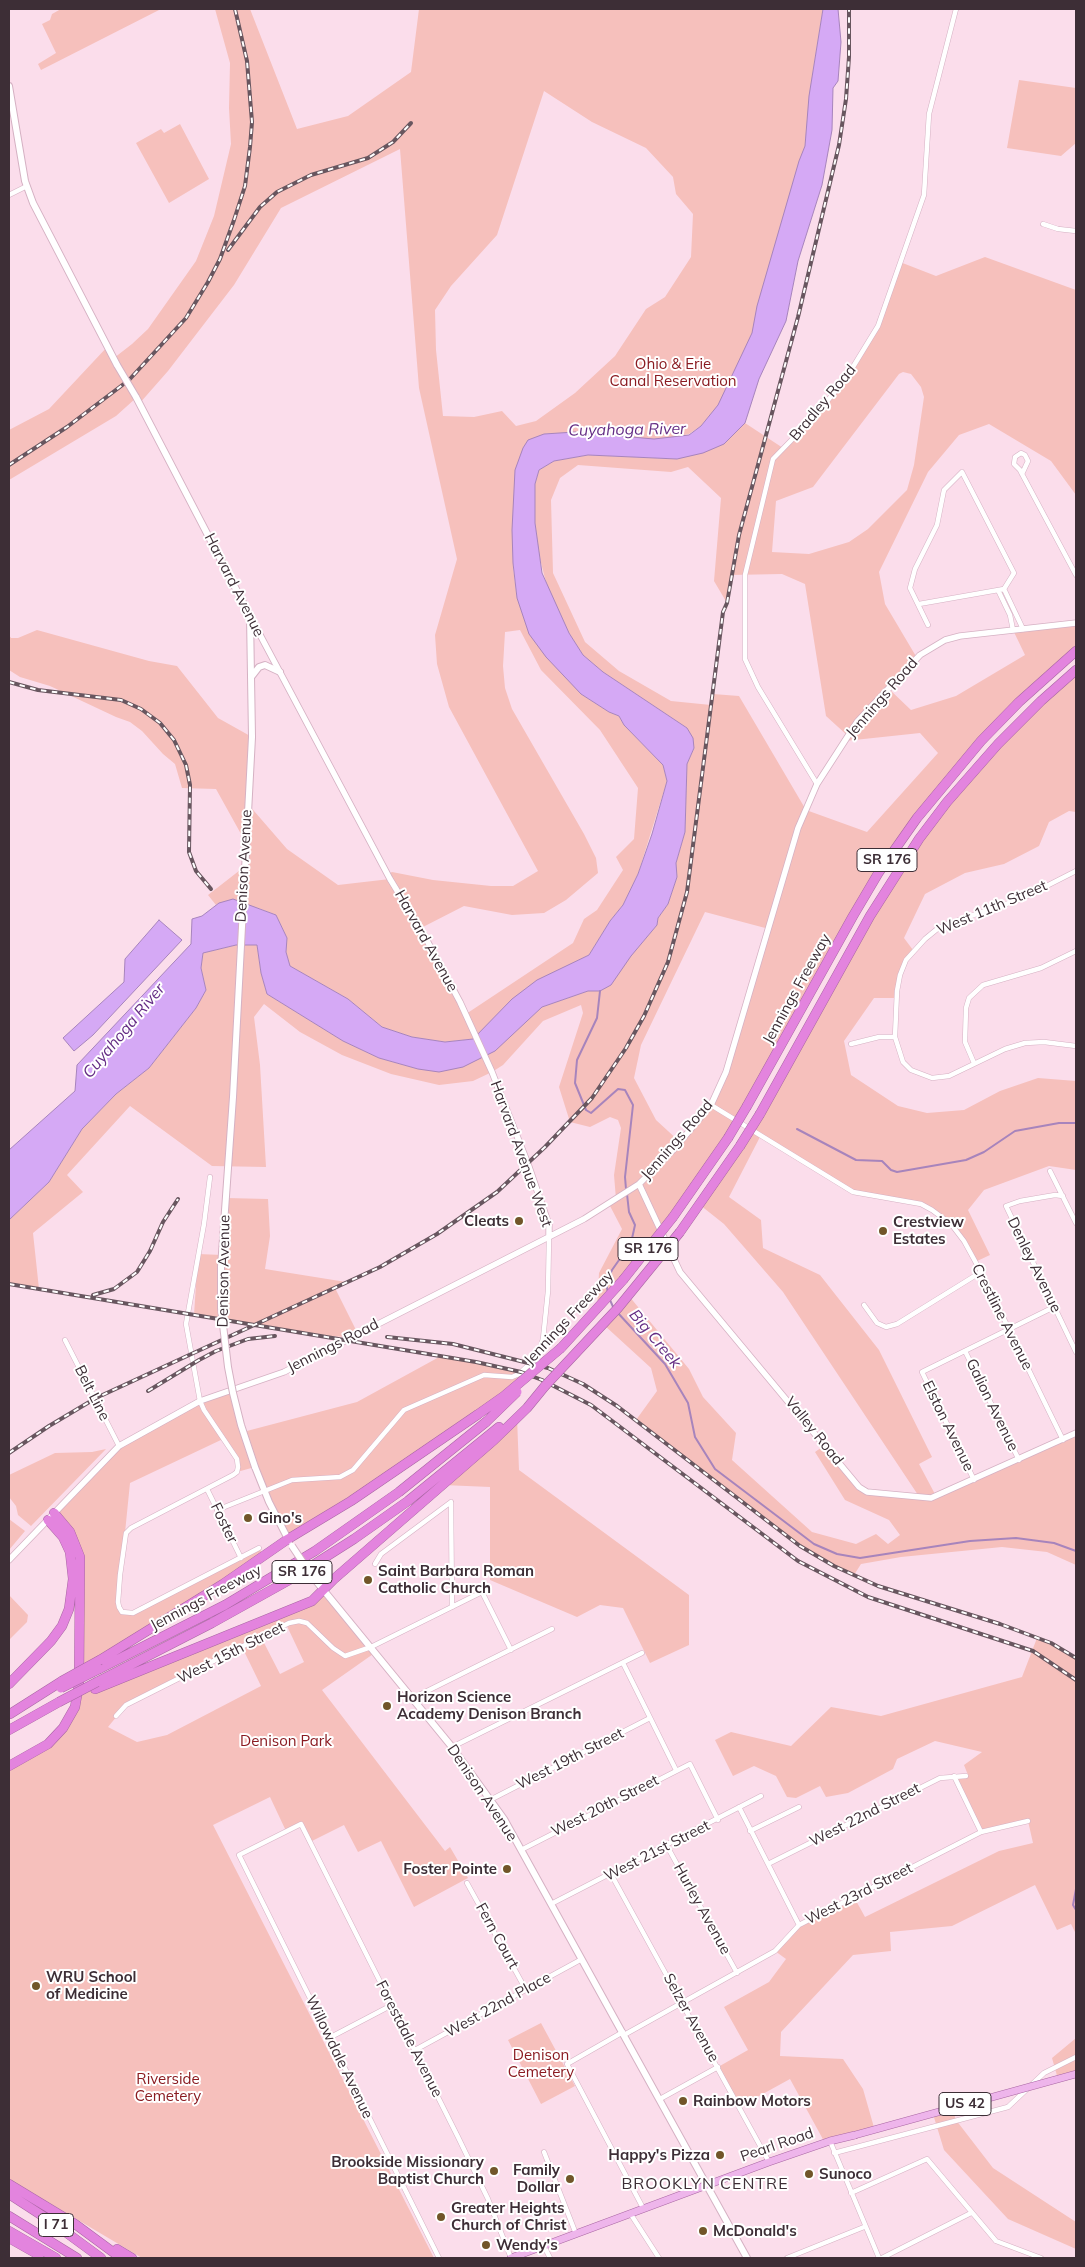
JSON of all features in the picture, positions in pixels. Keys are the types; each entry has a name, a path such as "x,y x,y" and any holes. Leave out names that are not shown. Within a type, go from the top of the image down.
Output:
{"highway":[{"name":"Jennings Freeway","path":"99,1664 225,1606 315,1551 399,1492 486,1422 561,1348 631,1270 673,1217 728,1138 853,916 884,865 917,818 944,783 988,734 1026,696 1076,651"},
{"name":"Jennings Freeway","path":"96,1685 291,1579 395,1511 492,1438 545,1386 618,1308 680,1232 740,1146 760,1114 870,916 919,839 947,802 998,744 1076,670"},
{"path":"9,1714 99,1664 290,1543 504,1396 561,1348"},
{"path":"9,1730 59,1702 96,1685 312,1600 334,1578 492,1438"},
{"path":"9,1684 51,1641 62,1626 69,1609 73,1579 70,1552 51,1517"},
{"path":"9,1766 39,1750 56,1736 70,1718 75,1707 79,1684 80,1557 70,1532 51,1517"},
{"path":"9,2184 132,2258"},
{"name":"I 71","path":"9,2194 101,2258"},
{"name":"I 71","path":"9,2216 77,2258"},
{"path":"74,2224 121,2258"},
{"path":"9,2230 56,2258"},
{"path":"9,2238 45,2258"}],"main road":[{"name":"Harvard Avenue","path":"9,86 12,118 27,186 33,203 250,616"},
{"name":"Denison Avenue","path":"250,616 252,737 221,1268 221,1308 228,1367 241,1425 264,1490 290,1543 322,1591 413,1698 452,1747 490,1800 521,1850 624,2033 747,2258"},
{"path":"252,676 260,667 265,665 280,672"},
{"name":"Pearl Road","path":"511,2258 830,2141 1076,2074"}],"street":[{"name":"Bradley Road","path":"817,784 758,687 745,659 745,575 773,459 811,420 845,380 878,326 924,195 929,114 956,9"},
{"path":"9,195 27,186"},
{"path":"1043,224 1058,229 1076,231"},
{"path":"928,625 910,588 915,569 937,525 944,490 962,472 1014,572 1004,589"},
{"path":"1022,474 1076,575"},
{"path":"919,604 1004,589"},
{"path":"1004,589 1023,629"},
{"path":"998,590 1010,615 1013,630"},
{"name":"Harvard Avenue","path":"250,616 388,874 440,964 492,1072"},
{"name":"Jennings Road","path":"9,1560 119,1446 200,1401 284,1372 584,1219 639,1184 674,1149 712,1105 732,1055 798,828 817,784 857,722 920,655 945,640 960,636 1076,623"},
{"name":"West 11th Street","path":"895,1037 897,991 900,975 906,960 925,939 947,924 1020,899 1076,871"},
{"path":"974,1063 965,1042 966,1008 969,998 983,985 1041,968 1076,951"},
{"path":"851,1044 879,1037 895,1037 904,1062 920,1075 932,1078 940,1078 1005,1049 1025,1043 1044,1042 1076,1046"},
{"name":"Harvard Avenue West","path":"492,1072 549,1225 549,1237"},
{"name":"Crestline Avenue","path":"712,1105 853,1192 921,1204 951,1224 964,1241 981,1272 1063,1440"},
{"path":"1050,1171 1076,1223"},
{"path":"210,1177 204,1224 186,1324 200,1401 238,1463 237,1472 131,1528 126,1533 118,1602 122,1612 133,1613 259,1548"},
{"name":"Valley Road","path":"639,1184 680,1272 859,1487 867,1492 877,1495 931,1498 1076,1434"},
{"name":"Denley Avenue","path":"1063,1196 1055,1195 1020,1200 1006,1206 1076,1352"},
{"path":"217,1510 292,1480 340,1477 353,1470 359,1464 404,1410 484,1375 512,1377 519,1374 537,1357 541,1350 548,1290 549,1237"},
{"path":"864,1305 877,1322 886,1327 897,1324 981,1272"},
{"path":"965,1350 1054,1307"},
{"name":"Belt Line","path":"66,1340 119,1446"},
{"name":"Elston Avenue","path":"965,1350 922,1372 974,1480"},
{"name":"Galion Avenue","path":"965,1350 1019,1460"},
{"name":"Foster","path":"207,1488 241,1558"},
{"path":"375,1564 381,1554 451,1502 452,1607"},
{"path":"371,1647 482,1592 511,1650"},
{"name":"West 15th Street","path":"116,1716 126,1705 289,1623 300,1621 307,1623 338,1653 345,1656 371,1647"},
{"path":"413,1698 552,1629"},
{"path":"452,1747 642,1654"},
{"path":"623,1663 676,1770"},
{"name":"West 19th Street","path":"490,1800 650,1718"},
{"name":"West 20th Street","path":"521,1850 690,1764 718,1820"},
{"path":"954,1776 981,1832"},
{"name":"West 22nd Street","path":"768,1864 940,1778 966,1776"},
{"name":"West 21st Street","path":"551,1904 718,1820 761,1796"},
{"path":"739,1807 798,1925"},
{"path":"750,1830 799,1807"},
{"name":"West 23rd Street","path":"643,2208 567,2064 775,1951 798,1925 981,1832 1028,1821"},
{"name":"Willowdale Avenue","path":"301,1824 239,1855 439,2258"},
{"name":"Forestdale Avenue","path":"301,1824 488,2199 511,2258"},
{"name":"Hurley Avenue","path":"667,1846 737,1973"},
{"name":"Selzer Avenue","path":"611,1874 683,2002 769,2162"},
{"name":"Fern Court","path":"467,1883 526,1990"},
{"name":"West 22nd Place","path":"415,2050 582,1959"},
{"path":"329,2038 392,2005"},
{"name":"Pearl Road","path":"834,2152 1008,2107 1044,2073 1076,2058"},
{"path":"660,2099 718,2067"},
{"path":"830,2141 864,2227 880,2258 971,2213"},
{"path":"544,2152 576,2234"},
{"path":"851,2194 927,2159 996,2241 1041,2258"},
{"path":"630,2213 659,2258"},
{"path":"787,2258 864,2227"},
{"path":"544,2246 550,2258"}],"green space":[{"path":"61,9 161,9 41,70 38,64 56,53 42,24 50,20 52,14"},
{"name":"Ohio & Erie Canal Reservation","path":"215,9 250,9 297,129 348,116 411,72 419,9 823,9 813,71 805,146 756,333 729,393 701,426 689,434 651,442 631,437 581,433 544,434 513,567 517,598 581,694 609,712 619,716 624,725 663,765 667,781 638,874 623,905 610,921 589,955 566,967 473,1039 445,1042 412,1037 382,1027 348,999 290,966 286,952 287,938 276,915 258,908 219,903 216,905 208,895 244,867 246,843 216,789 182,788 175,764 142,731 130,722 50,686 20,677 9,670 9,635 11,638 18,638 37,630 149,661 177,666 218,718 252,737 248,804 287,849 338,885 390,879 388,874 392,872 433,880 491,886 513,886 538,871 449,707 437,664 435,635 457,559 419,388 400,149 281,208 234,285 168,371 139,404 136,398 116,416 9,480 9,430 49,409 108,346 114,358 132,344 148,329 196,261 214,216 231,144 229,108 230,63","holes":["544,91 592,122 646,148 673,177 676,194 693,214 691,257 665,297 646,309 615,356 575,393 536,421 516,426 502,411 474,417 443,416 436,350 435,310 451,286 497,235","520,630 541,670 600,730 638,788 634,839 616,857 623,870 597,910 584,919 573,943 466,1014 421,928 464,906 512,915 544,913 566,900 598,873 596,858 584,834 512,709 505,688 503,666 505,632"]},
{"path":"1019,80 1076,88 1076,143 1061,156 1007,148"},
{"path":"180,124 209,179 169,203 136,143 161,129 164,133"},
{"path":"985,257 1076,290 1076,495 1051,461 989,424 959,435 928,472 879,572 885,604 917,658 889,689 911,710 956,696 1025,655 1013,630 1076,623 1076,651 1019,702 894,851 728,1138 597,1309 599,1273 622,1229 609,1204 616,1199 614,1175 621,1128 618,1120 610,1117 590,1127 570,1122 559,1087 583,1013 581,1005 543,1021 503,1065 492,1072 473,1081 439,1085 391,1074 342,1055 300,1032 264,1004 254,1017 260,1065 266,1167 212,1166 130,1106 67,1175 83,1192 33,1233 39,1289 9,1284 9,1220 49,1182 82,1129 116,1094 149,1068 196,1008 206,990 201,968 203,953 236,945 257,944 261,973 267,994 343,1041 379,1058 418,1069 522,1024 542,1007 588,991 600,991 657,925 658,918 668,904 677,877 676,863 685,832 687,764 694,748 687,728 603,672 583,655 569,633 548,590 539,555 535,523 535,484 539,470 554,461 588,455 677,459 731,437 745,423 783,448 845,380 878,326 900,262 936,276","holes":["903,372 911,374 921,387 924,397 914,465 907,490 868,529 849,542 809,554 772,552 776,501 813,487 899,374","578,465 671,472 688,467 721,498 714,581 727,603 731,575 782,574 805,584 826,716 848,736 845,741 920,733 938,753 867,832 806,810 739,696 713,694 711,705 671,701 619,671 585,642 553,573 551,500 560,478","705,912 769,929 726,1072 711,1105 680,1142 656,1120 634,1078 641,1045"]},
{"path":"1076,670 1076,812 1069,811 1049,822 1039,846 1004,864 965,873 925,894 904,938 913,950 906,960 896,998 874,998 844,1041 851,1075 898,1106 927,1113 964,1110 1000,1091 1038,1078 1076,1081 1076,1170 1049,1166 984,1190 968,1210 990,1255 975,1262 951,1224 921,1204 853,1192 761,1135 729,1197 761,1220 763,1248 820,1275 879,1350 932,1457 919,1464 936,1496 1076,1433 1076,1565 1047,1552 1002,1547 901,1557 861,1564 854,1575 834,1566 800,1546 636,1420 657,1391 651,1368 604,1325 629,1296 689,1369 703,1397 736,1433 732,1460 812,1532 856,1544 876,1534 888,1544 900,1535 889,1520 845,1500 815,1452 825,1445 867,1492 920,1498 783,1292 724,1224 700,1205 740,1146 885,891 974,771"},
{"path":"226,1198 268,1199 270,1236 265,1269 346,1282 335,1288 358,1334 352,1337 320,1336 194,1315 198,1254 222,1255"},
{"path":"441,1356 530,1374 288,1539 255,1467 237,1472 238,1463 223,1439 130,1483 118,1602 122,1612 129,1614 259,1548 264,1557 80,1671 80,1557 54,1513 119,1446 189,1407 232,1390 243,1432 357,1402"},
{"path":"517,1417 519,1470 689,1595 689,1645 650,1663 623,1608 600,1605 577,1617 490,1580 490,1487 443,1485"},
{"path":"106,1449 31,1526 18,1515 16,1506 9,1497 9,1475 55,1453 92,1452"},
{"path":"9,1519 25,1531 9,1550"},
{"name":"Riverside Cemetery","path":"322,1591 376,1652 322,1690 445,1851 450,1847 468,1878 414,1907 381,1841 358,1852 344,1825 310,1842 301,1824 286,1831 270,1797 213,1825 434,2258 142,2258 9,2179 9,1766 48,1744 80,1695 312,1601","holes":["286,1624 304,1662 280,1674 261,1637","242,1647 261,1686 167,1735 137,1742 108,1727 126,1705"]},
{"path":"9,1595 28,1615 27,1622 9,1640"},
{"path":"1037,1638 1051,1643 1076,1658 1076,1934 1071,1924 1057,1930 1035,1885 952,1926 890,1932 891,1951 853,1955 781,2032 780,2056 843,2059 863,2089 875,2131 825,2143 790,2079 739,2107 718,2067 748,2050 724,2007 769,1982 786,1959 775,1951 799,1925 854,1897 865,1917 999,1851 1033,1843 1028,1821 981,1832 954,1776 968,1775 964,1765 982,1752 935,1741 897,1759 893,1769 848,1793 826,1797 820,1786 796,1798 787,1797 776,1776 754,1766 733,1776 715,1740 731,1732 791,1746 831,1707 881,1716 1022,1677"},
{"name":"Denison Cemetery","path":"541,2023 575,2086 541,2104 508,2040"},
{"path":"1076,2038 1076,2074 1058,2079 1052,2058"},
{"path":"952,2108 956,2120 993,2168 1076,2222 1076,2249 1008,2219 944,2150 933,2114"}],"water":[{"name":"Cuyahoga River","path":"823,9 838,9 841,42 838,81 833,88 832,130 822,185 798,261 786,321 759,379 745,423 724,444 703,453 677,459 588,455 554,461 539,470 535,484 535,523 542,573 569,633 583,655 603,672 687,728 693,738 694,748 687,764 685,832 676,863 677,877 668,904 658,918 657,925 631,956 611,985 600,991 588,991 542,1007 495,1051 463,1067 439,1072 418,1069 379,1058 343,1041 267,994 261,973 257,945 236,945 203,953 201,968 206,990 196,1008 149,1068 116,1094 82,1129 49,1182 9,1220 9,1150 75,1091 77,1065 191,944 192,919 202,916 219,903 233,899 276,915 287,938 286,952 290,966 348,999 382,1027 412,1037 445,1042 473,1039 512,999 537,980 589,955 610,921 623,905 638,874 667,781 663,765 624,725 619,716 609,712 581,694 546,657 529,634 517,598 513,563 512,530 515,470 528,440 544,434 575,432 654,439 689,435 701,426 718,405 752,333 757,306 805,146 809,96"},
{"path":"159,920 182,940 93,1035 74,1051 63,1038 124,982 125,959"}],"waterway":[{"name":"Big Creek","path":"600,991 597,1018 577,1060 575,1083 586,1110 591,1113 618,1089 625,1090 633,1105 625,1177 626,1189"},
{"path":"797,1129 856,1160 882,1161 891,1170 897,1172 966,1160 984,1152 1015,1131 1059,1123 1076,1123"},
{"name":"Big Creek","path":"608,1293 606,1283 612,1270 631,1243 635,1225 629,1212 627,1194"},
{"name":"Big Creek","path":"610,1300 614,1309"},
{"name":"Big Creek","path":"617,1312 665,1364 688,1403 695,1437 715,1469 814,1544 837,1554 860,1558 970,1541 1016,1538 1054,1543 1076,1551"},
{"name":"Big Creek","path":"1076,1889 1073,1905 1076,1910"}],"railway":[{"path":"9,465 67,427 129,380 186,318 220,259 245,186 252,122 247,61 235,9"},
{"path":"9,1453 96,1398 380,1267 437,1234 497,1192 545,1147 592,1098 626,1048 644,1016 668,962 687,892 723,612 727,603 739,535 798,317 839,145 846,99 849,57 849,9"},
{"path":"228,250 260,207 277,192 311,175 368,158 393,142 411,123"},
{"path":"9,682 38,690 121,700 141,709 160,723 174,740 186,765 190,785 189,852 196,871 211,889"},
{"path":"93,1295 114,1289 137,1272 150,1251 163,1222 178,1199"},
{"path":"9,1284 476,1362 521,1372 542,1380 591,1405 798,1561 868,1597 1033,1651 1076,1680"},
{"path":"148,1391 216,1351 248,1339 275,1336"},
{"path":"387,1337 453,1344 548,1368 583,1384 617,1406 800,1546 834,1566 878,1586 1000,1624 1051,1643 1076,1658"}],"place":[{"name":"Cleats","path":"519,1221"},
{"name":"Crestview Estates","path":"883,1231"},
{"name":"Gino's","path":"248,1518"},
{"name":"Saint Barbara Roman Catholic Church","path":"368,1580"},
{"name":"Horizon Science Academy Denison Branch","path":"387,1706"},
{"name":"Foster Pointe","path":"507,1869"},
{"name":"WRU School of Medicine","path":"36,1986"},
{"name":"Rainbow Motors","path":"683,2101"},
{"name":"Happy's Pizza","path":"720,2155"},
{"name":"Brookside Missionary Baptist Church","path":"494,2171"},
{"name":"Sunoco","path":"809,2174"},
{"name":"Family Dollar","path":"570,2179"},
{"name":"Greater Heights Church of Christ","path":"441,2217"},
{"name":"McDonald's","path":"703,2231"},
{"name":"Wendy's","path":"486,2245"}],"district":[{"name":"BROOKLYN CENTRE","path":"705,2184"}],"park label":[{"name":"Denison Park","path":"286,1741"}]}
